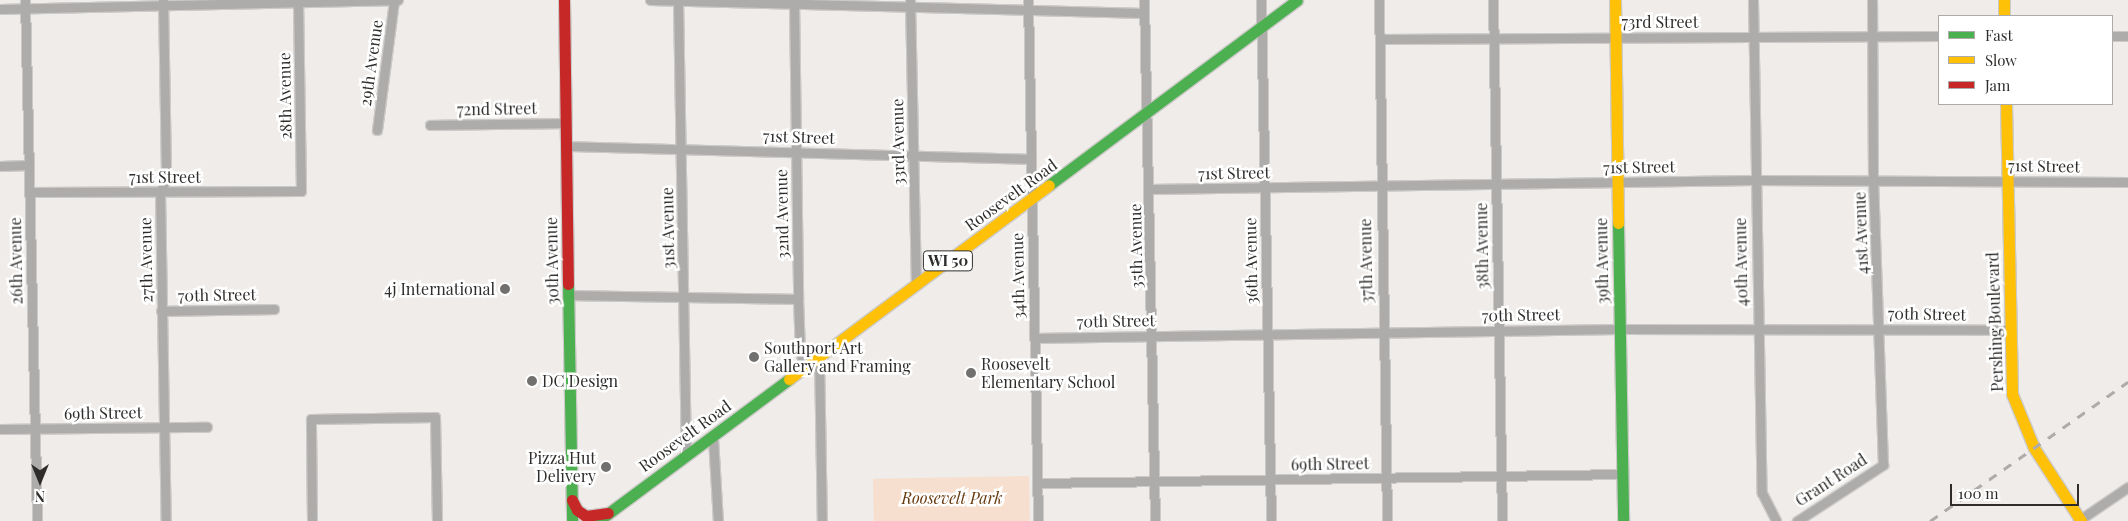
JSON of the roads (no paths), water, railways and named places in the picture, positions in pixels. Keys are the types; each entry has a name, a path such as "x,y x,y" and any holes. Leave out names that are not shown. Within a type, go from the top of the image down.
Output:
{"main road":[{"name":"30th Avenue","path":"564,0 572,521"},
{"name":"Roosevelt Road","path":"598,521 713,438 804,367 916,284 1031,201 1297,0"},
{"name":"39th Avenue","path":"1615,0 1623,521"},
{"path":"2004,0 2004,15"},
{"name":"Pershing Boulevard","path":"2006,105 2009,330 2012,394 2024,430 2079,521"},
{"path":"572,500 577,510 586,516 608,513"}],"street":[{"path":"0,9 25,4 396,0"},
{"name":"29th Avenue","path":"377,130 396,0"},
{"path":"650,0 910,4 1028,12 1144,13"},
{"name":"31st Avenue","path":"678,0 686,456"},
{"name":"34th Avenue","path":"1028,0 1038,521"},
{"name":"35th Avenue","path":"1144,0 1153,335 1154,521"},
{"name":"36th Avenue","path":"1261,0 1272,521"},
{"name":"37th Avenue","path":"1379,0 1379,186 1387,521"},
{"name":"38th Avenue","path":"1493,0 1502,521"},
{"name":"40th Avenue","path":"1753,0 1754,180 1762,493 1776,521"},
{"name":"41st Avenue","path":"1872,0 1874,180 1883,465"},
{"name":"28th Avenue","path":"298,1 301,191"},
{"name":"32nd Avenue","path":"794,2 798,299 800,351 804,367"},
{"name":"26th Avenue","path":"25,4 37,521"},
{"name":"27th Avenue","path":"163,4 166,180 160,192 166,521"},
{"name":"33rd Avenue","path":"910,4 916,284"},
{"name":"73rd Street","path":"1380,38 1938,36"},
{"path":"2113,36 2128,36"},
{"name":"72nd Street","path":"430,125 565,123"},
{"name":"71st Street","path":"566,146 1030,159"},
{"path":"0,166 29,166"},
{"name":"71st Street","path":"1150,189 1754,180 2128,182"},
{"name":"71st Street","path":"30,192 301,191"},
{"path":"569,295 798,299"},
{"name":"70th Street","path":"161,311 274,309"},
{"name":"70th Street","path":"1034,338 1620,328 2009,330"},
{"path":"819,356 822,521"},
{"path":"312,521 312,419 435,417 437,521"},
{"name":"69th Street","path":"0,429 207,427"},
{"path":"713,438 716,452 718,521"},
{"name":"Grant Road","path":"1797,521 1883,465"},
{"name":"69th Street","path":"1038,483 1623,474"},
{"path":"2079,521 2128,487"}],"railway":[{"path":"1930,521 2128,382"}],"place":[{"name":"4j International","path":"505,289"},
{"name":"Southport Art Gallery and Framing","path":"754,357"},
{"name":"Roosevelt Elementary School","path":"971,373"},
{"name":"DC Design","path":"532,381"},
{"name":"Pizza Hut Delivery","path":"606,467"}],"park label":[{"name":"Roosevelt Park","path":"952,498"}]}
